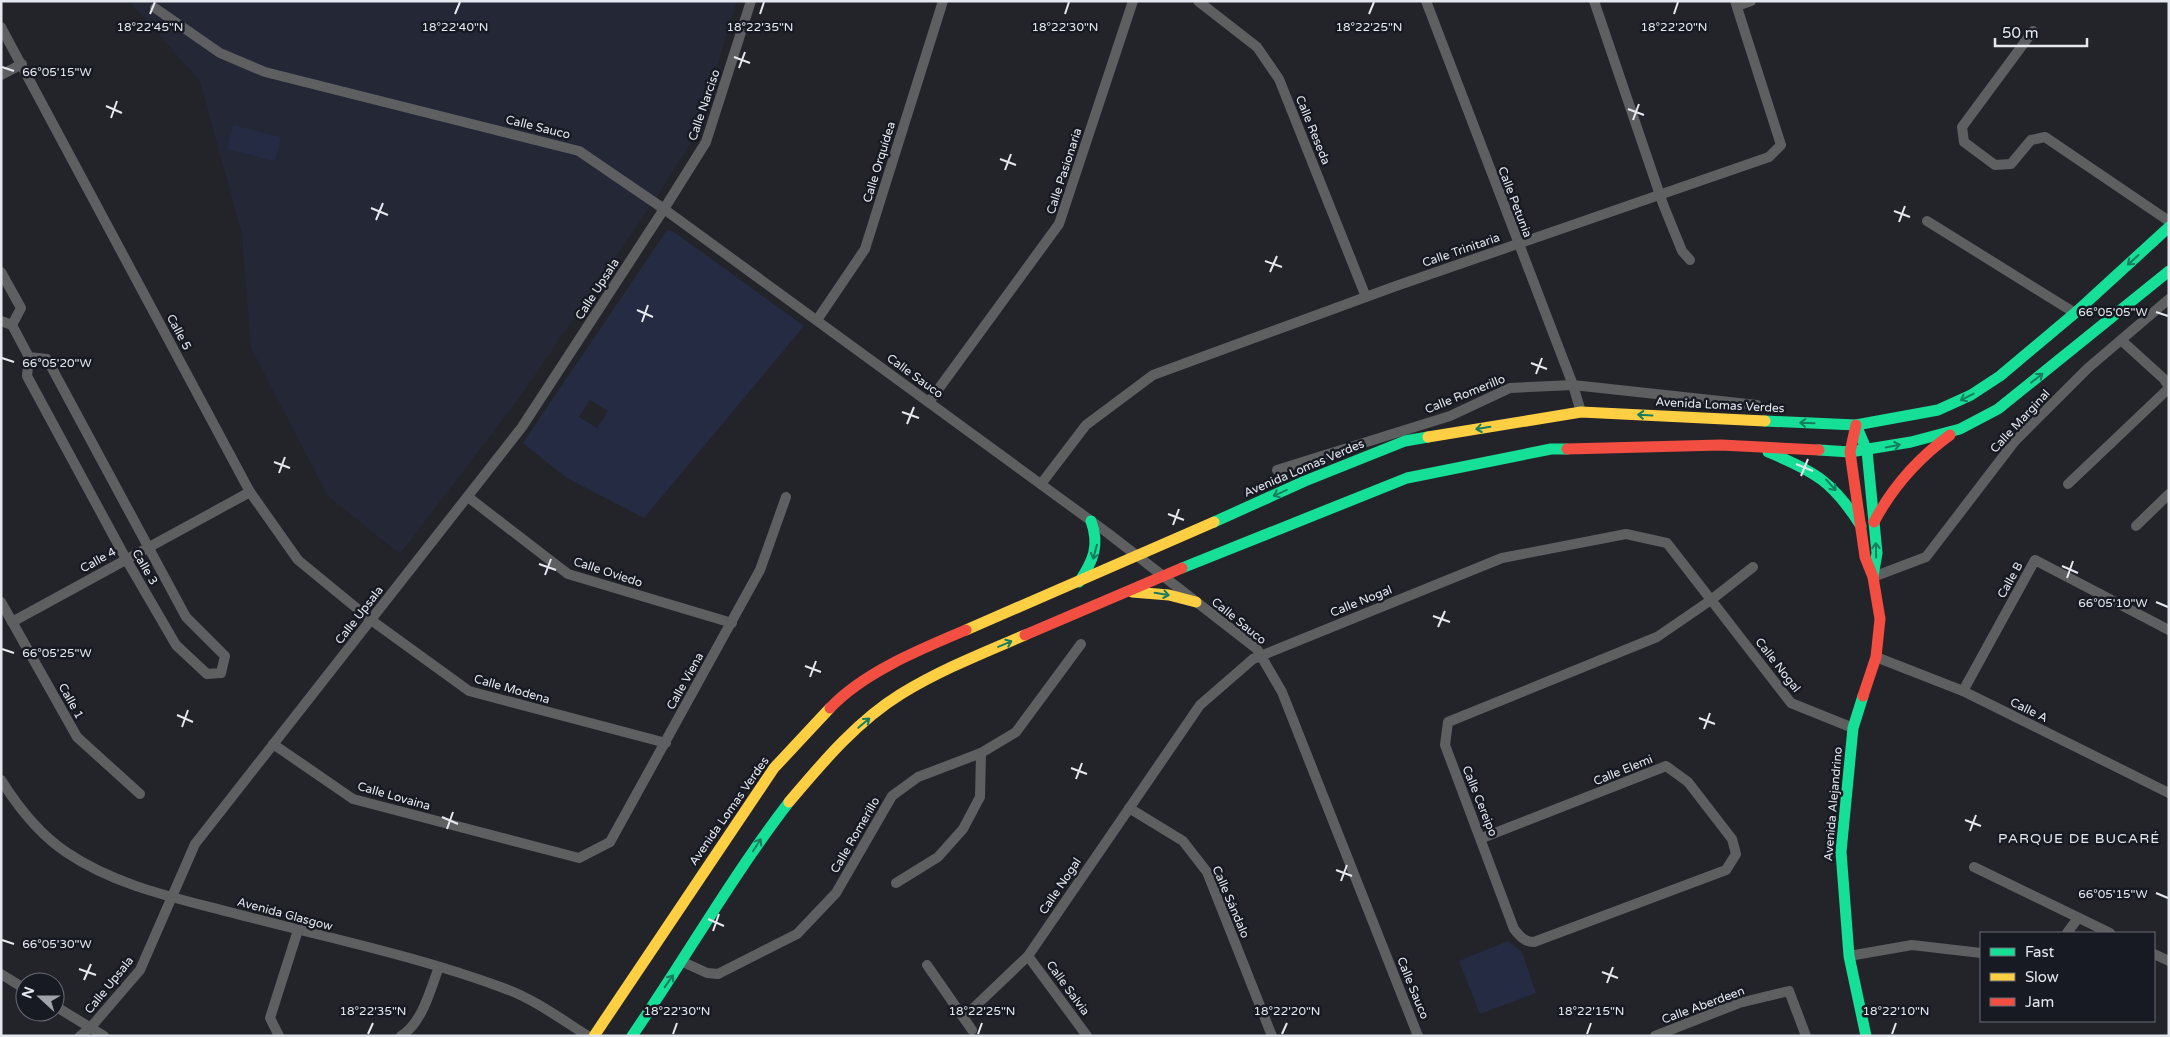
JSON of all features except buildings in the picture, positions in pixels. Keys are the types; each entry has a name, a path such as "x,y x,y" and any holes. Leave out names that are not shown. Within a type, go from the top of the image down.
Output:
{"main road":[{"name":"Avenida Lomas Verdes","path":"594,1036 774,768 836,702 878,672 913,652 1137,557 1305,481 1405,441 1581,412 1856,425 1938,410 1972,395 2000,376 2075,313 2169,227"},
{"path":"1874,522 1884,501 1902,474 1940,442 1998,409 2169,271"},
{"name":"Avenida Alejandrino","path":"1856,425 1866,451 1874,522 1877,554 1873,577"},
{"name":"Avenida Alejandrino","path":"1856,425 1850,452 1865,557 1873,577 1880,619 1876,657 1853,728 1840,852 1849,956 1866,1036"},
{"path":"632,1036 764,834 830,754 863,723 899,695 935,674 1162,576 1406,478 1551,449 1721,445 1850,452 1866,451 1960,429"},
{"path":"1757,447 1805,467 1824,478 1849,506 1860,526"},
{"path":"1079,582 1091,564 1096,549 1097,535 1091,521"},
{"path":"1127,592 1160,594 1196,602"}],"street":[{"name":"Calle Narciso","path":"664,210 706,142 751,1"},
{"name":"Calle Orquídea","path":"817,320 865,249 943,1"},
{"name":"Calle Pasionaria","path":"929,402 1059,224 1132,1"},
{"name":"Calle Reseda","path":"1198,1 1256,46 1279,79 1366,297"},
{"name":"Calle Petunia","path":"1426,1 1573,384 1581,412"},
{"path":"1594,1 1660,193 1682,251 1690,260"},
{"path":"1736,4 1751,1"},
{"name":"Calle Trinitaria","path":"1041,484 1086,425 1153,375 1366,297 1660,193 1769,157 1781,145 1736,4"},
{"name":"Calle Sauco","path":"155,8 220,53 265,72 579,150 817,320 1041,484 1196,602 1261,655 1282,692 1418,1036"},
{"name":"Calle 5","path":"1,27 250,492 298,560 371,620"},
{"path":"2033,31 1962,127 1964,142 1995,165 2011,164 2031,140 2046,137 2169,221"},
{"path":"1,75 22,64"},
{"name":"Calle Upsala","path":"80,1036 91,1028 140,970 195,844 522,427 664,210"},
{"path":"1927,221 2075,313"},
{"path":"1,272 20,308 12,326 1,321"},
{"name":"Calle Marginal","path":"1873,577 1926,557 2016,441 2088,368 2169,299"},
{"name":"Calle 3","path":"12,326 29,357 27,376 126,559 176,645 207,674 220,673 225,656 186,617 148,547"},
{"path":"2068,484 2169,388 2164,379 2121,340"},
{"path":"29,357 47,359 148,547"},
{"name":"Calle Romerillo","path":"1277,470 1450,416 1510,388 1573,384 1757,405"},
{"name":"Calle 4","path":"12,622 250,492"},
{"path":"2136,526 2169,494"},
{"name":"Calle Oviedo","path":"468,497 568,574 732,623"},
{"name":"Calle Viena","path":"580,857 610,842 760,570 786,497"},
{"name":"Calle Nogal","path":"964,1017 1028,956 1200,705 1261,655 1502,558 1626,534 1667,543 1792,704 1853,728"},
{"name":"Calle B","path":"1963,692 2035,560 2169,630"},
{"path":"1711,600 1753,566"},
{"name":"Calle Cereipo","path":"1711,600 1657,637 1448,722 1445,745 1482,838 1514,929 1521,938 1528,942 1534,942 1726,870 1736,854"},
{"name":"Calle 1","path":"1,602 77,738 140,794"},
{"name":"Calle Modena","path":"371,620 468,691 666,743"},
{"name":"Calle Romerillo","path":"682,962 706,972 718,974 797,934 836,893 892,796 918,777 981,753 1016,732 1082,644"},
{"name":"Calle A","path":"1876,657 1963,692 2169,793"},
{"name":"Calle Lovaina","path":"273,744 353,799 580,857"},
{"path":"896,883 938,857 963,829 980,797 981,753"},
{"name":"Calle Elemi","path":"1482,838 1666,766 1688,782 1732,839 1736,854"},
{"name":"Avenida Glasgow","path":"1,780 31,821 65,852 117,879 172,897 439,967 508,989 588,1036"},
{"name":"Calle Sándalo","path":"1128,808 1183,840 1206,872 1272,1036"},
{"path":"1974,867 2108,932"},
{"path":"2069,932 2078,918"},
{"path":"279,1036 270,1018 298,930"},
{"path":"1849,956 1912,945 1980,953"},
{"path":"2155,954 2169,961"},
{"name":"Calle Salvia","path":"1028,956 1087,1036"},
{"path":"927,965 972,1030"},
{"path":"401,1036 410,1030 426,1003 439,967"},
{"path":"1,974 15,982"},
{"name":"Calle Aberdeen","path":"1655,1036 1739,1003 1788,990 1806,1036"},
{"path":"65,1012 104,1036"}],"shaded area":[{"path":"129,1 737,1 696,135 653,202 522,394 400,554 328,496 251,348 242,234 200,81"},
{"path":"233,125 281,137 275,161 227,149"},
{"path":"667,230 674,232 804,326 644,518 567,478 523,443","holes":["590,400 608,411 597,428 579,417"]},
{"path":"1508,941 1522,952 1536,993 1480,1014 1459,961"}],"traffic: fast":[{"path":"1765,421 1856,425 1938,410 1971,395 2000,376 2075,313 2169,227"},
{"path":"1819,450 1850,452 1911,442 1960,429 1998,409 2169,271"},
{"path":"1856,425 1867,451 1877,553 1873,576"},
{"path":"1214,522 1305,481 1405,441 1428,437"},
{"path":"1182,568 1407,478 1551,449 1567,449"},
{"path":"1768,452 1811,472 1822,480 1842,499 1861,526"},
{"path":"1079,582 1094,553 1095,538 1091,521"},
{"path":"1863,696 1853,728 1841,852 1849,956 1866,1036"},
{"path":"632,1036 728,888 789,802"}],"traffic: slow":[{"path":"1428,437 1581,412 1765,421"},
{"path":"966,630 1214,522"},
{"path":"1132,592 1169,595 1196,602"},
{"path":"789,802 841,744 885,705 931,677 1025,635"},
{"path":"594,1036 774,768 830,708"}],"traffic: jam":[{"path":"1856,425 1850,452 1865,557 1873,577 1880,619 1876,657 1863,696"},
{"path":"1874,522 1889,497 1907,474 1950,435"},
{"path":"1567,449 1721,445 1819,450"},
{"path":"1025,635 1182,568"},
{"path":"830,708 859,683 876,673 912,654 966,630"}],"district":[{"name":"PARQUE DE BUCARÉ","path":"2079,838"}]}
